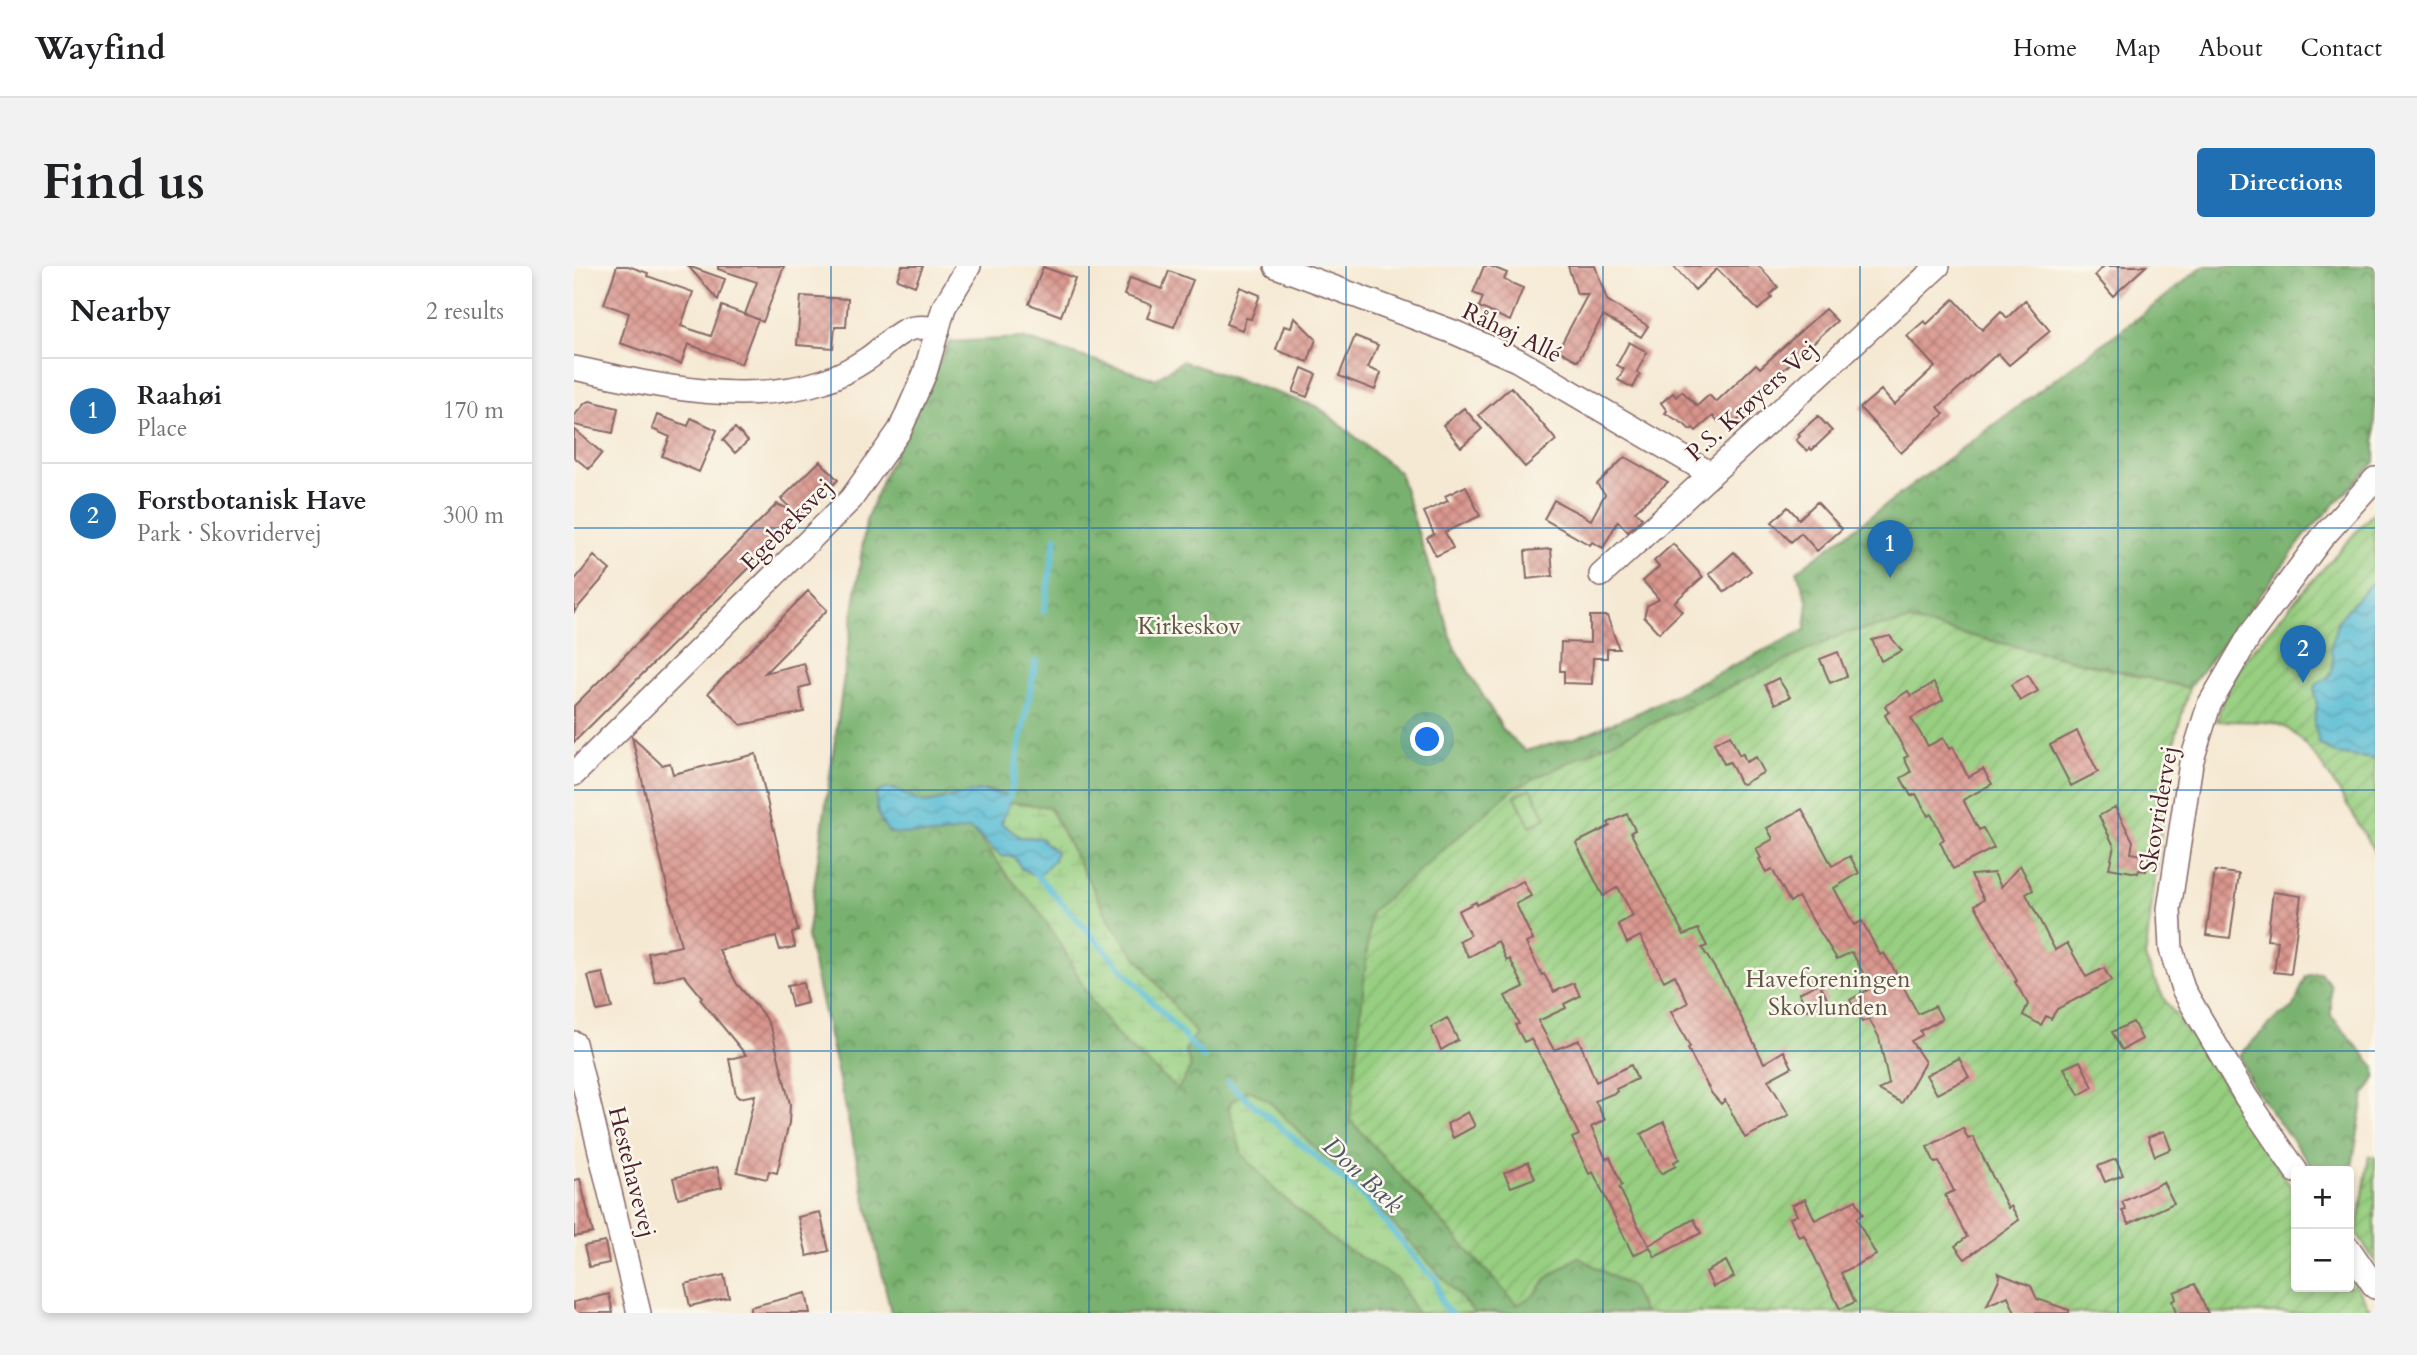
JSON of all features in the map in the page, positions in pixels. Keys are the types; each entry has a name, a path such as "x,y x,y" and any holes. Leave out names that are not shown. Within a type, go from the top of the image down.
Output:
{"street":[{"name":"Egebæksvej","path":"574,774 851,499 900,430 925,373 944,307 969,266"},
{"name":"Råhøj Allé","path":"1276,266 1456,333 1517,360 1711,474"},
{"name":"P.S. Krøyers Vej","path":"1601,575 1938,266"},
{"path":"574,368 672,388 724,393 771,391 824,381 867,360 905,330 922,326 938,329"},
{"name":"Skovridervej","path":"2293,1166 2246,1097 2183,989 2171,948 2169,909 2192,763 2209,705 2250,635 2321,539 2375,479"},
{"name":"Hestehavevej","path":"574,1043 639,1313"},
{"path":"2354,1256 2375,1287"}],"green space":[{"name":"Kirkeskov","path":"2203,266 2375,266 2375,462 2308,532 2189,688 1909,621 1535,1294 1547,1278 1578,1257 1631,1287 1644,1313 891,1313 807,937 866,521 885,473 949,342 1022,338 1155,379 1182,361 1318,407 1399,472 1454,647 1504,731 1525,751 1575,738 1642,711 1805,630 1808,602 1797,571 2160,301","holes":["982,791 1002,795 978,837 970,829 914,800 935,803"]},
{"path":"2375,511 2375,853 2332,780 2304,743 2290,730 2270,723 2217,721 2228,688 2257,644"},
{"name":"Haveforeningen Skovlunden","path":"1909,621 2189,688 2171,754 2145,958 2164,999 2214,1069 2291,1187 2291,1292 2354,1292 2354,1284 2373,1313 1644,1313 1631,1287 1578,1257 1547,1278 1535,1294 1517,1305 1350,1120 1371,912 1516,787 1845,633"},
{"path":"1531,788 1546,818 1530,826 1515,796"},
{"path":"1010,802 1049,807 1114,928 1196,1034 1185,1050 1191,1067 1178,1089 1123,1042 1091,1001 1063,948 1035,906 978,837 1001,855 1014,857 1018,861 1040,838 1020,837 1001,823"},
{"path":"2320,973 2331,985 2331,1016 2375,1067 2375,1078 2364,1096 2352,1166 2311,1166 2251,1084 2239,1055 2278,1016 2293,1009 2306,976"},
{"path":"1250,1090 1269,1101 1361,1189 1475,1313 1417,1313 1397,1279 1335,1242 1276,1191 1242,1154 1229,1109 1231,1102"},
{"path":"2369,1156 2375,1157 2375,1262 2357,1234"}],"water":[{"path":"2375,581 2374,759 2336,754 2320,744 2314,724 2317,705 2314,689 2332,671 2330,649 2338,620"},
{"path":"884,789 894,789 927,803 981,791 1007,795 1010,802 1001,823 1020,837 1040,838 1056,852 1054,860 1038,877 1022,869 1014,857 1001,856 970,829 936,835 890,833 879,816 877,806 876,795"}],"building":[{"path":"617,266 628,266 648,273 647,276 693,292 681,326 711,336 722,306 758,319 741,364 688,344 681,364 620,343 629,313 604,304"},
{"path":"688,266 725,279 718,300"},
{"path":"718,266 784,266 763,322 745,314 757,282 718,269"},
{"path":"902,266 923,266 915,286 897,279"},
{"path":"1484,266 1507,273 1504,280 1523,288 1510,321 1479,307 1483,297 1473,293"},
{"path":"1568,266 1595,266 1607,300 1648,326 1641,337 1603,316 1578,361 1558,350 1588,294 1577,294"},
{"path":"1673,266 1759,266 1778,287 1758,310 1717,269 1695,290"},
{"path":"2104,266 2146,266 2113,296 2095,275"},
{"path":"1043,267 1075,278 1061,316 1029,304"},
{"path":"1169,271 1193,280 1174,327 1147,318 1152,305 1124,295 1130,278 1162,289"},
{"path":"1240,287 1260,295 1251,319 1246,318 1242,330 1226,324"},
{"path":"801,296 848,299 846,327 835,327 833,348 797,345"},
{"path":"1954,299 1982,330 2001,311 2007,318 2025,300 2050,331 2009,365 1998,353 1938,407 1944,414 1901,453 1860,408 1881,390 1894,405 1935,367 1907,336 1924,321 1927,324"},
{"path":"1825,309 1837,321 1746,404 1750,409 1732,426 1724,418 1719,422 1713,416 1696,431 1693,428 1690,430 1665,413 1667,411 1661,403 1673,393 1676,397 1682,391 1697,406 1709,395 1716,402 1756,364 1760,368"},
{"path":"1294,317 1316,339 1308,362 1276,350 1284,326 1291,328"},
{"path":"1355,336 1378,345 1368,368 1381,373 1375,390 1339,376"},
{"path":"1629,342 1647,352 1633,388 1618,380 1624,369 1617,365"},
{"path":"1302,368 1316,374 1307,397 1293,392"},
{"path":"1511,387 1556,440 1525,467 1479,415"},
{"path":"590,401 618,408 613,433 574,425 574,416"},
{"path":"1464,408 1482,429 1461,447 1443,425"},
{"path":"657,415 688,426 691,418 717,430 699,472 662,456 670,437 652,429"},
{"path":"1818,416 1832,431 1812,450 1810,448 1807,451 1796,440 1800,436 1798,434"},
{"path":"735,428 748,441 735,453 723,440"},
{"path":"574,429 602,453 589,469 574,457"},
{"path":"1625,457 1668,482 1635,511 1642,518 1628,532 1618,521 1603,548 1592,542 1590,545 1544,519 1554,500 1591,520 1605,494 1597,484"},
{"path":"820,461 838,480 574,742 574,706 777,504 795,512 781,499"},
{"path":"1466,486 1480,516 1445,532 1453,548 1436,556 1427,538 1434,534 1424,512 1448,501 1445,496"},
{"path":"1817,502 1842,529 1817,551 1801,533 1791,542 1772,522 1788,507 1799,519"},
{"path":"1673,544 1703,577 1674,602 1682,611 1659,633 1644,617 1647,606 1659,599 1643,581 1659,567 1654,561"},
{"path":"1551,549 1553,576 1527,579 1525,551"},
{"path":"1734,552 1751,571 1725,592 1709,574"},
{"path":"594,556 610,570 574,612 574,581"},
{"path":"808,591 827,610 765,673 804,663 810,685 799,688 804,712 741,725 708,693"},
{"path":"1590,616 1607,616 1619,649 1607,649 1607,658 1593,658 1592,684 1564,683 1564,671 1560,671 1561,642 1590,643"},
{"path":"1890,636 1902,651 1881,661 1872,640"},
{"path":"1838,652 1847,676 1830,683 1820,659"},
{"path":"2028,675 2038,691 2020,701 2011,685"},
{"path":"1778,678 1790,697 1775,704 1765,685"},
{"path":"1934,683 1943,700 1911,718 1928,746 1943,738 1949,749 1953,747 1968,777 1983,769 1992,784 1963,800 1979,830 1983,828 1994,848 1953,869 1940,842 1944,839 1931,814 1928,816 1916,794 1911,796 1901,778 1911,772 1904,758 1908,756 1885,715 1889,712 1885,706 1908,691 1911,696"},
{"path":"2077,731 2098,772 2071,786 2050,745"},
{"path":"1730,735 1739,755 1743,754 1746,762 1756,757 1764,772 1743,784 1730,762 1724,764 1714,743"},
{"path":"632,737 662,765 670,763 673,774 756,754 798,931 792,933 795,947 780,950 776,937 719,950 737,984 766,1018 772,1031 790,1104 789,1123 777,1173 769,1171 767,1179 737,1172 755,1095 739,1098 736,1095 729,1059 746,1055 684,975 655,982 648,953 681,946"},
{"path":"2115,807 2133,841 2131,853 2148,856 2146,871 2139,870 2138,873 2109,868 2114,846 2099,816"},
{"path":"1802,809 1832,866 1850,856 1859,873 1834,888 1854,925 1862,921 1880,955 1884,953 1918,1014 1935,1006 1942,1019 1920,1031 1922,1035 1911,1041 1925,1062 1902,1103 1879,1090 1889,1084 1879,1037 1869,1019 1862,1022 1850,1000 1871,988 1852,952 1837,959 1798,897 1790,902 1772,869 1766,872 1759,859 1761,858 1756,849 1773,839 1767,828"},
{"path":"1627,814 1635,830 1631,832 1633,837 1684,935 1698,929 1707,946 1702,948 1724,983 1764,1063 1784,1051 1792,1067 1768,1080 1789,1115 1745,1138 1725,1100 1721,1104 1712,1094 1671,1012 1688,1003 1675,975 1664,981 1640,936 1627,943 1618,924 1633,916 1618,887 1603,896 1576,843"},
{"path":"2020,865 2033,890 2026,894 2055,950 2067,943 2086,977 2104,968 2111,981 2057,1009 2051,1019 2046,1016 2041,1025 2023,1015 2028,1004 1975,905 1984,899 1971,875 1994,873 2001,887"},
{"path":"2215,871 2239,874 2230,938 2206,935"},
{"path":"1523,881 1531,896 1516,904 1533,940 1526,943 1554,992 1574,983 1580,996 1564,1004 1566,1008 1538,1021 1554,1050 1579,1040 1596,1082 1631,1065 1637,1079 1616,1089 1617,1092 1595,1101 1605,1120 1591,1127 1606,1159 1610,1157 1622,1185 1619,1187 1636,1222 1649,1245 1694,1219 1701,1233 1655,1257 1650,1247 1633,1255 1593,1172 1589,1174 1572,1138 1579,1135 1547,1068 1531,1039 1524,1042 1515,1025 1519,1024 1505,996 1524,987 1510,959 1507,961 1498,941 1469,957 1459,941 1470,935 1458,911 1476,902 1477,905"},
{"path":"2273,892 2301,896 2291,974 2274,972 2278,941 2267,940"},
{"path":"603,973 612,1008 597,1011 588,976"},
{"path":"803,983 807,1003 792,1007 787,986"},
{"path":"1819,983 1828,1000 1808,1010 1799,993"},
{"path":"1447,1018 1458,1040 1441,1050 1431,1027"},
{"path":"2133,1022 2142,1039 2122,1050 2112,1032"},
{"path":"1959,1058 1969,1077 1937,1094 1926,1075"},
{"path":"2080,1061 2093,1087 2079,1095 2064,1068"},
{"path":"1468,1112 1475,1126 1453,1138 1447,1124"},
{"path":"1664,1122 1679,1159 1674,1162 1676,1166 1661,1174 1641,1134"},
{"path":"1963,1128 1968,1139 1973,1137 2008,1208 2011,1206 2019,1220 1965,1259 1955,1246 1967,1237 1945,1195 1954,1191 1939,1162 1935,1163 1927,1147"},
{"path":"2164,1131 2171,1149 2155,1156 2148,1137"},
{"path":"2116,1159 2123,1175 2105,1182 2098,1166"},
{"path":"1528,1162 1535,1178 1511,1187 1504,1173"},
{"path":"717,1167 722,1187 678,1198 673,1178"},
{"path":"580,1179 593,1233 574,1237 574,1180"},
{"path":"2163,1182 2174,1203 2129,1224 2122,1211 2126,1210 2122,1202"},
{"path":"1805,1199 1815,1220 1856,1200 1863,1214 1856,1218 1876,1255 1841,1273 1855,1302 1840,1309 1804,1235 1799,1237 1790,1218 1797,1215 1792,1205"},
{"path":"820,1212 829,1251 807,1256 798,1217"},
{"path":"605,1242 609,1263 589,1267 584,1246"},
{"path":"1726,1261 1734,1277 1713,1287 1706,1272"},
{"path":"1998,1273 2031,1286 2037,1299 2069,1310 2069,1313 2015,1313 2008,1296 1987,1305 2000,1277"},
{"path":"724,1275 729,1297 690,1306 685,1284"},
{"path":"2195,1284 2208,1313 2176,1313 2172,1301 2176,1299 2174,1292"},
{"path":"806,1293 810,1313 750,1313 750,1307"},
{"path":"609,1294 613,1313 574,1313 574,1302"}],"waterway":[{"path":"1044,611 1056,537"},
{"path":"1006,802 1010,796 1036,661"},
{"name":"Don Bæk","path":"1034,872 1203,1057"},
{"name":"Don Bæk","path":"1227,1082 1365,1198 1424,1269 1436,1278 1441,1302 1450,1313"}],"place":[{"name":"Raahøi","path":"1890,578"},
{"name":"Forstbotanisk Have","path":"2303,683"}]}
